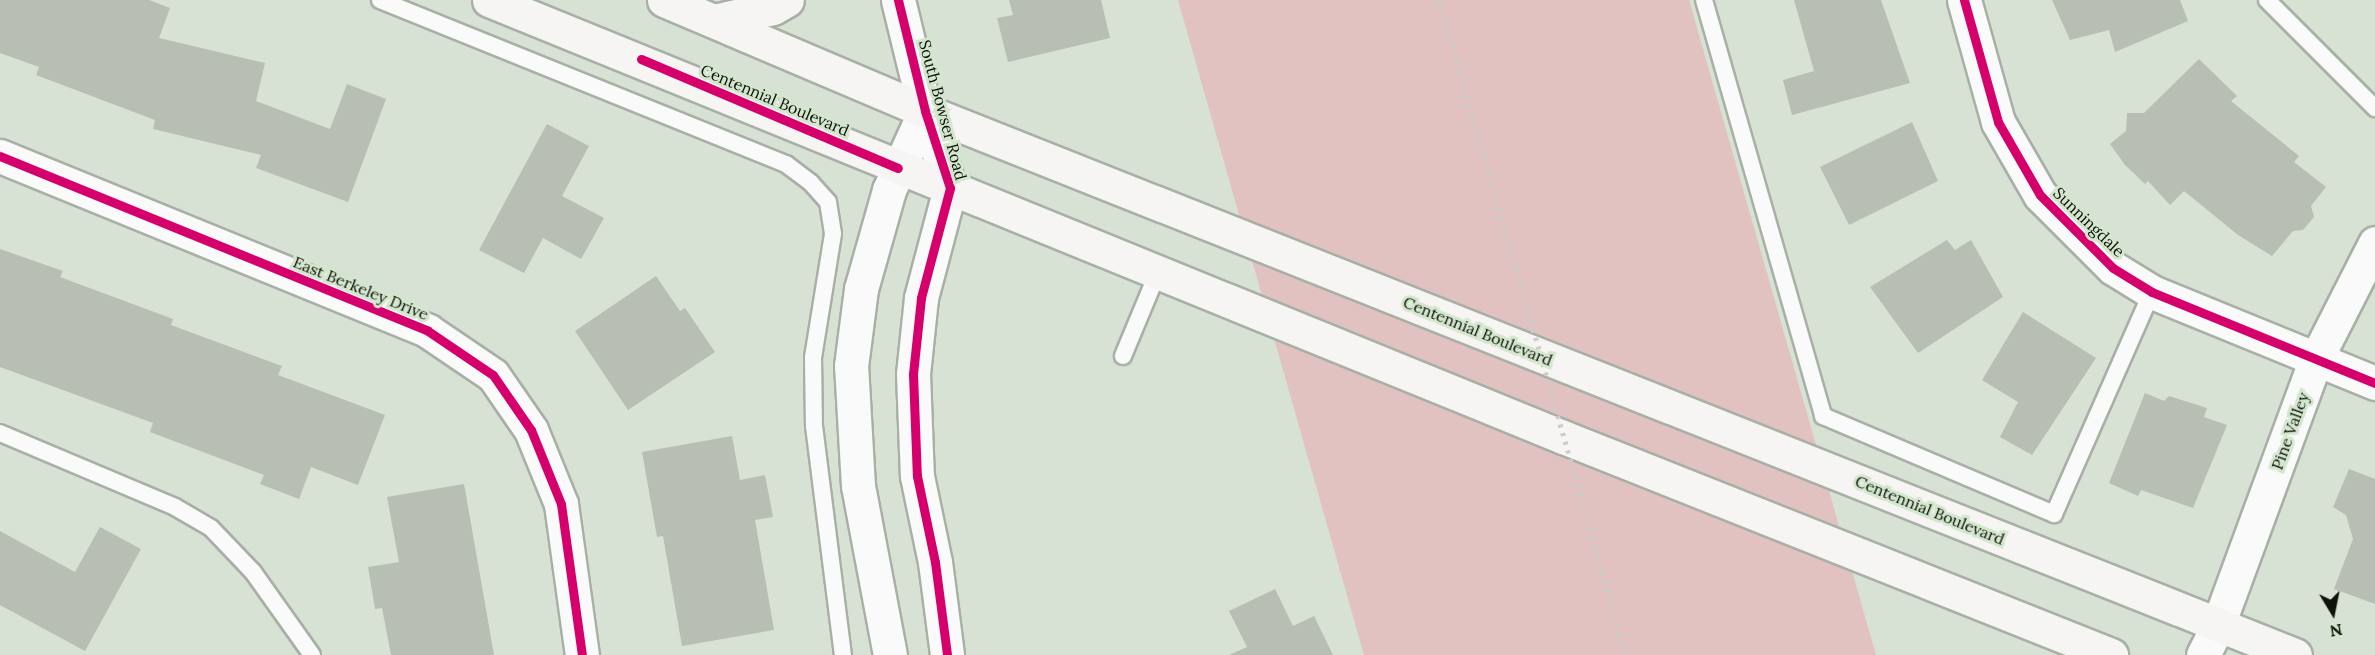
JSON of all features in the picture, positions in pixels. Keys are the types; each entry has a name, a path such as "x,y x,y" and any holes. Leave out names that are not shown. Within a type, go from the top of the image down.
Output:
{"main road":[{"name":"Centennial Boulevard","path":"489,0 641,59 898,168 2111,655"},
{"name":"Centennial Boulevard","path":"664,0 718,21 925,111 2295,655"},
{"path":"718,21 773,8 788,0"}],"street":[{"name":"South Bowser Road","path":"898,0 925,111 950,188 921,298 913,374 917,476 935,562 947,655"},
{"name":"Sunningdale","path":"1964,0 1998,122 2040,195 2114,268 2152,292 2375,383"},
{"name":"South Bowser Road","path":"890,655 858,486 851,366 861,289 898,168 925,111"},
{"name":"East Berkeley Drive","path":"0,156 428,331 493,375 531,430 561,504 582,655"},
{"name":"Pine Valley","path":"2203,655 2218,625 2316,359 2375,243"}],"lane":[{"path":"380,0 786,164 811,183 828,202 833,234 813,357 814,426 843,655"},
{"path":"1704,0 1823,416 2054,514 2152,292"},
{"path":"2267,0 2375,108"},
{"path":"1124,356 1158,272"},
{"path":"0,433 175,507 211,528 253,572 312,655"}],"shaded area":[{"path":"1178,0 1689,0 1876,655 1364,655"}],"building":[{"path":"0,0 149,0 170,8 159,38 265,63 256,101 330,129 347,84 386,99 348,202 256,168 261,155 153,129 155,120 36,75 39,67 0,53"},
{"path":"1009,0 1101,0 1110,38 1008,62 997,18 1013,15"},
{"path":"1794,0 1881,0 1910,83 1792,115 1783,80 1814,71"},
{"path":"2052,0 2180,0 2188,21 2115,52 2109,30 2070,40"},
{"path":"2199,59 2237,96 2231,101 2299,156 2294,162 2326,187 2311,206 2314,217 2303,230 2293,231 2272,256 2238,235 2184,191 2170,205 2148,181 2145,184 2125,165 2110,144 2126,131 2127,113 2144,113"},
{"path":"1912,122 1938,181 1849,225 1820,167"},
{"path":"547,124 589,146 562,196 604,218 581,259 543,238 524,273 479,250"},
{"path":"1947,240 1955,250 1971,240 2003,297 1918,353 1870,287"},
{"path":"0,249 63,271 60,277 173,319 171,325 282,366 278,375 385,415 358,485 311,467 299,499 260,484 264,475 150,432 153,423 0,367"},
{"path":"656,276 680,311 685,308 715,352 628,410 575,331"},
{"path":"2023,312 2096,358 2032,455 2000,437 2018,402 1982,380"},
{"path":"2145,393 2164,401 2169,396 2207,408 2204,417 2227,425 2193,508 2141,490 2138,496 2109,483"},
{"path":"732,436 740,480 765,475 773,517 755,520 774,630 682,646 663,536 657,537 642,452"},
{"path":"2349,469 2375,479 2375,604 2334,589 2353,539 2346,515 2333,507"},
{"path":"464,484 494,655 391,655 382,608 375,609 368,567 399,562 387,497"},
{"path":"100,527 141,549 85,651 0,605 0,531 75,572"},
{"path":"1275,589 1293,626 1314,616 1333,655 1229,655 1247,647 1229,611"}],"railway":[{"path":"1440,0 1626,655"}],"cycle path":[{"path":"898,0 925,111 950,188 921,298 913,374 917,476 935,562 947,655"},
{"path":"1964,0 1998,122 2040,195 2113,268 2152,292 2375,383"},
{"path":"641,59 898,168"},
{"path":"0,156 428,331 493,375 531,430 561,504 582,655"}]}
